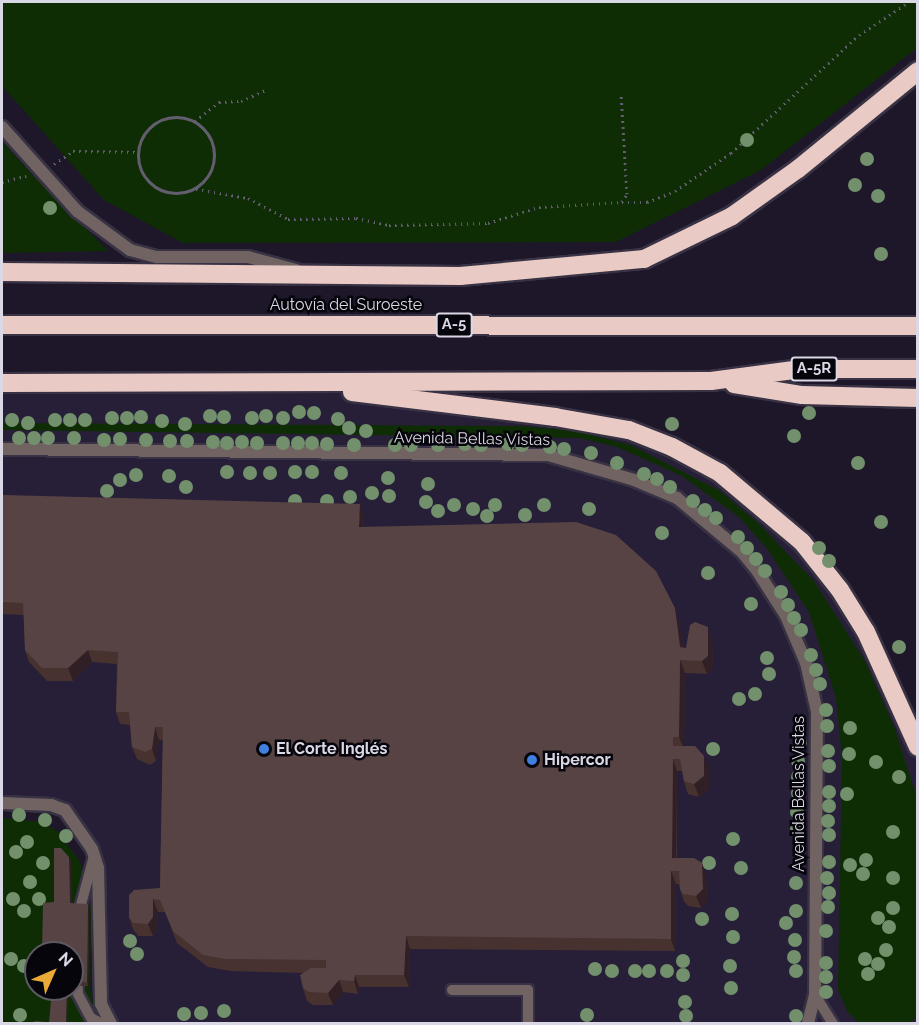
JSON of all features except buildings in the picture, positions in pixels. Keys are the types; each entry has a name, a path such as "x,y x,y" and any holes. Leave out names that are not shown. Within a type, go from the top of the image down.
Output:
{"highway":[{"path":"2,272 460,276 644,259 732,216 798,169 918,71"},
{"name":"Autovía del Suroeste","path":"2,325 914,325"},
{"name":"A-5R","path":"711,381 801,369 918,369"},
{"path":"2,383 711,381 802,395 918,398"},
{"path":"273,383 555,417 629,430 672,447 710,468 761,505 802,542 840,590 866,632 918,747"}],"street":[{"path":"2,127 77,211 130,250 157,257 249,257 309,273"},
{"name":"Avenida Bellas Vistas","path":"2,449 548,455 634,480 677,498 734,544 758,572 786,616 806,663 817,712 815,995 808,1023"},
{"path":"2,803 51,805 65,810 77,822 94,856 101,1004 111,1023"}],"lane":[{"path":"76,932 80,900 94,856"},
{"path":"452,990 528,990 528,1023"},
{"path":"815,995 833,1023"},
{"path":"82,1001 91,1018 103,1023"}],"path":[{"path":"196,189 211,172 214,161 211,138 195,122 183,117 158,121 147,129 138,152 143,176 151,184 173,194 196,189 248,198 288,219 356,218 389,225 488,223 539,207 622,201 647,202 675,191 731,153 859,35 909,2"},
{"path":"195,122 219,102 241,101 266,90"},
{"path":"621,93 627,194 622,201"},
{"path":"2,182 42,172 73,151 138,152"}],"shaded area":[{"path":"2,383 273,383 555,417 629,430 720,473 840,590 917,747 917,1023 111,1023 107,1018 98,868 65,810 2,803"}],"green space":[{"path":"2,2 917,2 918,47 761,170 616,242 183,243 104,200 2,86"},
{"path":"2,141 28,170 108,251 2,253"},
{"path":"2,423 523,426 575,431 631,445 720,491 758,523 814,581 865,661 895,729 917,798 917,1018 907,1023 859,1023 847,1011 838,990 842,757 836,698 809,612 768,550 739,517 682,476 617,447 579,438 2,430"},
{"path":"2,818 41,822 57,831 80,861 91,907 90,989 99,1023 2,1023"}],"place":[{"name":"El Corte Inglés","path":"264,749"},
{"name":"Hipercor","path":"532,760"}]}
